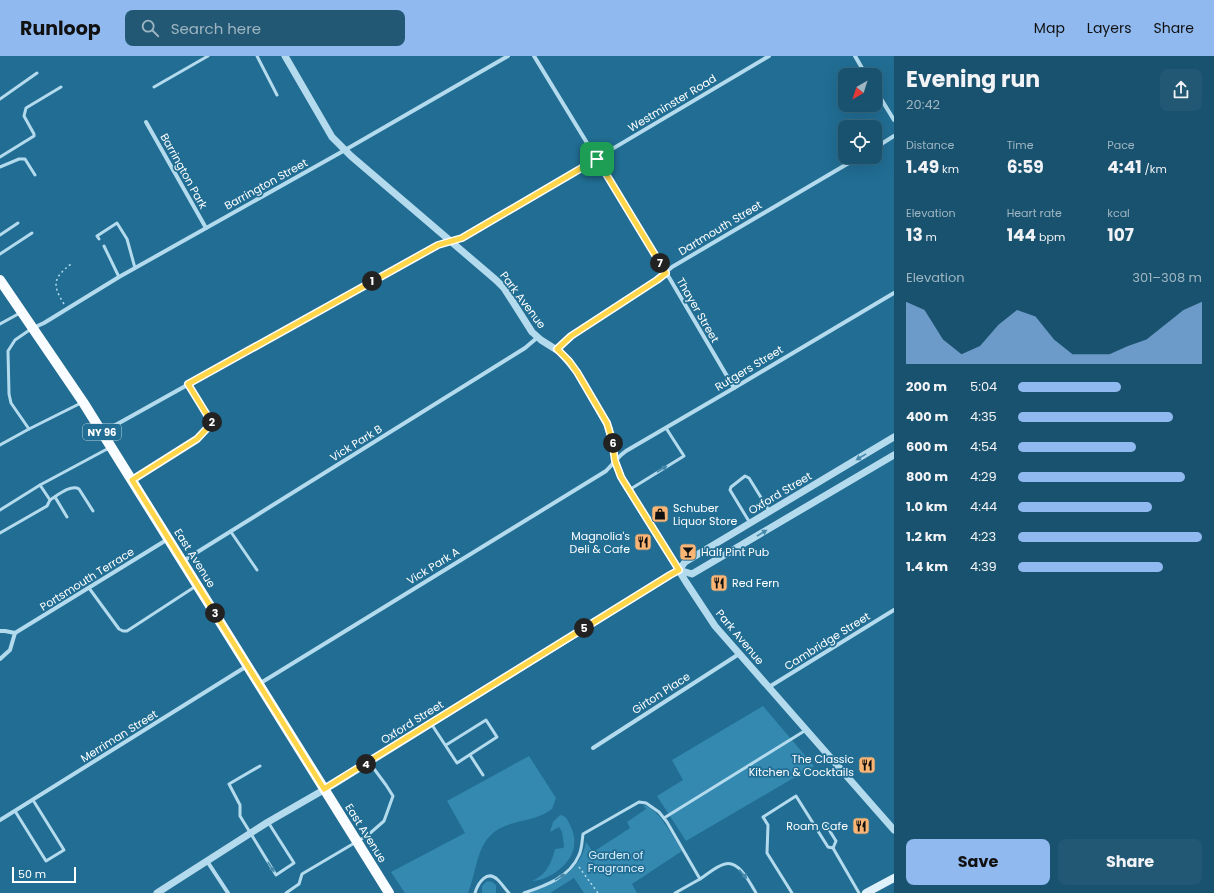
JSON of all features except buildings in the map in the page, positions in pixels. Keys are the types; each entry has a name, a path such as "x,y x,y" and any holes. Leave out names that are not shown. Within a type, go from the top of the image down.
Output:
{"main road":[{"name":"East Avenue","path":"0,280 83,402 389,893"},
{"path":"866,893 894,878"}],"street":[{"name":"Park Avenue","path":"286,56 335,141 500,284 530,329 538,338 557,349 573,366 604,418 612,440 615,461 621,477 715,626 894,830"},
{"name":"Barrington Street","path":"33,328 119,277 345,150 508,56"},
{"name":"Thayer Street","path":"534,56 734,388"},
{"name":"Westminster Road","path":"102,432 438,245 462,238 769,56"},
{"path":"855,56 862,68"},
{"path":"882,100 894,120"},
{"name":"Barrington Park","path":"146,122 206,228"},
{"path":"882,144 894,136"},
{"name":"Dartmouth Street","path":"557,349 571,336 657,280 672,267 847,164"},
{"name":"Rutgers Street","path":"615,461 626,450 666,428 894,293"},
{"name":"Vick Park B","path":"183,562 525,348 538,338"},
{"name":"Oxford Street","path":"156,893 268,822 431,724 679,570 685,562 894,437"},
{"path":"679,570 692,574 894,455"},
{"name":"Vick Park A","path":"259,684 601,474 615,461"},
{"name":"Portsmouth Terrace","path":"15,634 168,539"},
{"name":"Cambridge Street","path":"769,687 894,610"},
{"path":"0,631 15,634 10,650 0,659"},
{"name":"Girton Place","path":"593,748 739,654"},
{"name":"Merriman Street","path":"0,820 248,666"},
{"path":"207,862 228,893"}],"lane":[{"path":"154,87 208,56"},
{"path":"257,56 277,95"},
{"path":"0,99 37,73"},
{"path":"0,157 34,136 24,116 26,108 60,87"},
{"path":"0,167 19,159 25,159 35,175"},
{"path":"0,235 18,223"},
{"path":"99,239 97,236 117,223 127,239 135,268"},
{"path":"0,254 32,233"},
{"path":"104,246 119,277"},
{"path":"0,324 22,312"},
{"path":"29,429 11,403 9,394 8,351 15,340 33,328"},
{"path":"132,480 197,439 212,423 188,384"},
{"path":"0,445 83,402"},
{"path":"629,490 684,456 666,428"},
{"path":"0,510 40,485 111,447"},
{"path":"750,523 730,490 731,487 745,476 749,478 770,512"},
{"path":"40,485 50,500"},
{"path":"0,533 47,506 50,500 71,488 76,487 80,489 93,510"},
{"path":"55,497 68,517"},
{"path":"231,532 257,570"},
{"path":"89,588 118,629 127,631 198,586"},
{"path":"431,724 457,763 497,738 486,720 446,745"},
{"path":"664,818 806,730"},
{"path":"470,755 482,775"},
{"path":"286,893 299,884 302,874 368,835 384,820 393,796 369,762"},
{"path":"260,766 229,784 240,805 240,816 276,875 294,863 268,822"},
{"path":"792,893 767,853 768,825 763,817 796,796 828,847 833,848 860,893"},
{"path":"16,811 46,861 64,850 33,800"},
{"path":"524,893 559,878 569,871 580,854 583,834 639,802 646,803 653,807 664,818 700,879"},
{"path":"826,825 836,841 833,848"},
{"path":"675,893 726,863 733,864 746,876 756,893"},
{"path":"475,893 480,880 493,877 498,880 508,893"}],"path":[{"path":"68,308 60,297 55,285 58,276 71,264"},
{"path":"576,862 598,893"}],"green space":[{"path":"763,706 814,766 686,841 657,796 683,780 672,760"},
{"path":"529,756 556,798 552,809 538,816 501,828 485,841 468,893 405,893 391,872 465,833 447,801"},
{"name":"Garden of Fragrance","path":"643,805 655,811 670,831 682,851 632,884 637,893 584,893 574,878 550,893 528,893 547,886 572,869 583,852 586,842 593,852 630,828 627,822 646,809"},
{"path":"560,815 566,818 573,831 573,852 565,864 553,874 542,879 532,881 545,872 548,868 555,849 563,848 564,846 562,832 559,827 550,832 553,822"},
{"path":"487,881 496,885 496,893 482,893 482,886"}],"place":[{"name":"Schuber Liquor Store","path":"660,514"},
{"name":"Magnolia's Deli & Cafe","path":"643,542"},
{"name":"Half Pint Pub","path":"688,552"},
{"name":"Red Fern","path":"719,583"},
{"name":"The Classic Kitchen & Cocktails","path":"867,765"},
{"name":"Roam Cafe","path":"861,826"}],"route":[{"path":"597,159 666,273 571,336 557,349 573,366 604,418 609,428 615,461 621,477 679,570 324,789 132,480 197,439 212,423 188,384 438,245 462,238 597,159"}]}
